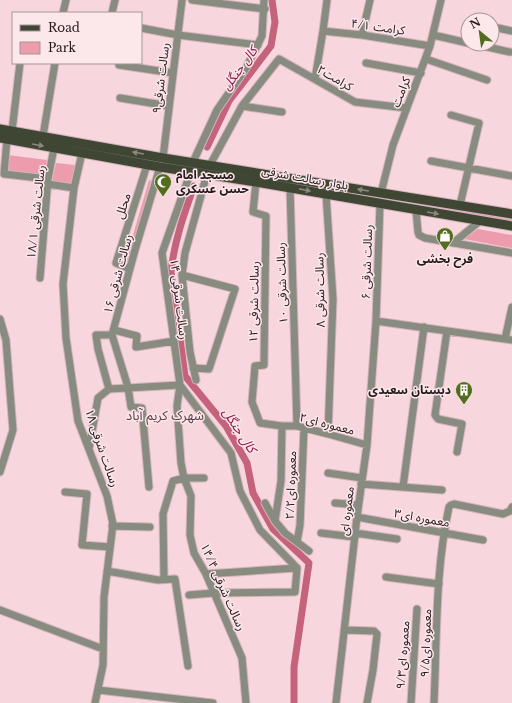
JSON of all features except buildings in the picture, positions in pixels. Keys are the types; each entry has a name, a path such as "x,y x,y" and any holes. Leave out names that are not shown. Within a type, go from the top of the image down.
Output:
{"main road":[{"name":"بلوار رسالت شرقی","path":"0,129 163,158 192,167 209,170 381,193 512,214"},
{"name":"بلوار رسالت شرقی","path":"3,139 160,167 192,167"},
{"name":"بلوار رسالت شرقی","path":"257,177 290,188 512,226"}],"street":[{"path":"64,12 66,0"},
{"path":"112,12 115,0"},
{"name":"رسالت شرقی۹","path":"163,158 182,0"},
{"path":"192,0 265,9"},
{"name":"رسالت شرقی ۱۴","path":"180,385 162,253 192,167 217,110 246,68 262,36 265,9 264,0"},
{"path":"315,78 327,0"},
{"path":"362,35 370,0"},
{"name":"کرامت","path":"381,193 393,145 426,59 441,0"},
{"path":"142,28 178,35 258,45"},
{"path":"500,28 512,31"},
{"name":"کرامت ۴/۱","path":"323,31 362,35 430,46"},
{"path":"433,35 460,41"},
{"path":"500,50 511,52"},
{"name":"کرامت۲","path":"242,106 279,59 355,102 406,108"},
{"path":"426,59 488,80"},
{"path":"366,63 421,73"},
{"path":"12,131 20,64"},
{"path":"43,136 55,64"},
{"path":"119,65 173,73"},
{"path":"120,98 169,106"},
{"path":"196,380 190,352 182,275 185,253 209,170 242,106 282,112"},
{"path":"452,115 479,123 460,205"},
{"path":"3,139 4,174 74,188"},
{"name":"رسالت شرقی ۱۸/۱","path":"40,278 48,182 54,148"},
{"name":"رسالت شرقی ۱۸","path":"82,153 74,188 63,284 65,331 78,421 107,496 112,526 104,598 103,665 95,703"},
{"path":"431,161 512,176"},
{"name":"محلل","path":"130,269 116,263 147,165"},
{"name":"رسالت شرقی ۱۶","path":"113,333 160,167"},
{"name":"رسالت شرقی ۱۲","path":"257,177 254,212 266,216 264,365 255,366 252,402 260,423"},
{"name":"رسالت شرقی ۱۰","path":"290,188 296,378 301,427"},
{"name":"رسالت شرقی ۸","path":"326,194 333,299 328,434"},
{"name":"رسالت شرقی ۶","path":"376,321 380,204"},
{"path":"416,210 419,235 425,238 512,253"},
{"path":"453,243 480,221"},
{"path":"182,275 235,289 208,369 193,368"},
{"path":"376,321 509,339 512,307"},
{"path":"0,319 6,340 13,430 0,472"},
{"name":"معموره ای","path":"336,703 358,505 367,445 376,321"},
{"path":"403,487 424,328"},
{"path":"447,331 435,415 438,419 462,424 458,452"},
{"path":"109,389 98,349 96,335 113,333 137,336 136,347 174,341"},
{"path":"113,333 128,387 131,407 142,408 150,487"},
{"path":"89,449 98,398 109,389 180,385 231,453 240,491 260,530 297,568 295,592 214,593 189,595"},
{"name":"رسالت شرقی ۱۴/۴","path":"180,385 178,406 181,463 184,478 191,496 190,535 194,553 206,574 242,658 246,703"},
{"name":"معموره ای۲","path":"260,423 301,427 367,445"},
{"path":"276,521 281,481 282,426"},
{"name":"معموره ای۲/۲","path":"297,542 300,525 301,427"},
{"path":"328,473 362,481 403,487 442,490"},
{"path":"164,579 163,514 173,481 184,478 204,478"},
{"path":"65,492 87,494 82,545 110,547"},
{"path":"266,503 285,533 309,551"},
{"path":"335,503 358,505"},
{"name":"معموره ای۹/۵","path":"434,703 439,584 444,533 449,507 451,505 503,514 510,511 512,507"},
{"name":"معموره ای۳","path":"357,517 483,540"},
{"path":"112,526 150,527"},
{"path":"321,533 397,539"},
{"path":"206,574 297,568"},
{"path":"107,572 158,580 175,579 188,666"},
{"path":"386,577 439,584"},
{"name":"معموره ای۹/۳","path":"411,703 417,608"},
{"path":"0,610 103,649"},
{"path":"344,630 376,632 377,634 374,670 366,703"},
{"path":"98,690 213,703"}],"green space":[{"path":"8,155 47,160 45,176 7,171"},
{"path":"56,163 75,165 71,184 52,182"},
{"path":"149,180 151,181 127,267 124,266"},
{"path":"412,202 512,219 512,222 412,205"},
{"path":"478,229 512,235 512,248 464,239"}],"waterway":[{"name":"کال جنگل","path":"207,147 229,101 271,46 275,22 272,0"},
{"name":"کال جنگل","path":"194,186 177,239 171,272 185,376 226,426 247,463 253,493 273,529 309,563 294,667 294,703"}],"place":[{"name":"مسجد امام حسن عسکری","path":"163,197"},
{"name":"فرح بخشی","path":"445,251"},
{"name":"دبستان سعیدی","path":"464,405"}],"district":[{"name":"شهرک کریم آباد","path":"165,415"}]}
